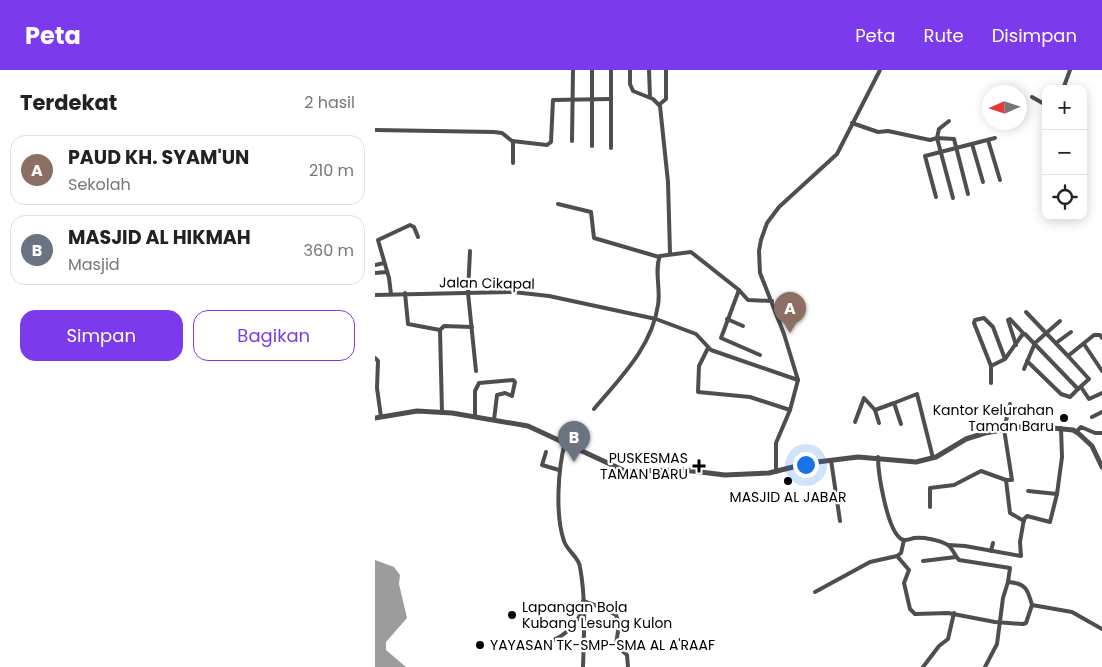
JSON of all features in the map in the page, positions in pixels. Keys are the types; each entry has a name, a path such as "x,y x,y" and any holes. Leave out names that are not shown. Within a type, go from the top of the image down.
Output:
{"street":[{"path":"572,141 573,70"},
{"path":"592,70 592,146"},
{"path":"611,70 611,148"},
{"path":"630,70 630,84 633,91 650,97 659,104 668,182 670,253"},
{"path":"649,70 650,97"},
{"path":"659,104 666,99 666,70"},
{"path":"776,472 775,448 791,410 798,380 796,368 760,273 759,251 767,223 792,193 837,154 880,70"},
{"path":"1064,85 1070,70"},
{"path":"1033,97 1042,103"},
{"path":"375,130 495,132 502,133 513,142 550,144 553,100 611,99"},
{"path":"949,121 939,129 937,138 953,198"},
{"path":"853,124 878,132 888,131 925,140 952,138 969,194"},
{"path":"936,196 924,158 926,155 995,138"},
{"path":"988,140 1000,180"},
{"path":"513,142 513,163"},
{"path":"972,144 983,182"},
{"path":"558,204 591,212 594,238 659,257 670,253 691,252 752,302 772,301"},
{"path":"391,294 378,238 410,226 413,227 417,237"},
{"path":"470,251 468,293 476,371"},
{"path":"594,408 634,362 656,319 659,298 659,257"},
{"path":"375,265 384,263"},
{"path":"375,273 387,272"},
{"path":"739,290 721,338 760,355"},
{"name":"Jalan Cikapal","path":"375,295 527,292 656,319 695,334 708,348"},
{"path":"405,293 408,324 440,330"},
{"path":"1026,312 1089,379 1070,398 1061,394 1027,361"},
{"path":"991,383 991,366 974,323 975,320 984,318 992,325 1005,359"},
{"path":"1016,345 1008,320 1010,318 1023,334 1035,343 1089,399 1102,393"},
{"path":"727,319 743,326"},
{"path":"1024,369 1035,343 1060,321"},
{"path":"442,412 440,330 444,326 472,327"},
{"path":"1056,343 1071,332"},
{"path":"991,366 1005,359 1023,334"},
{"path":"1068,356 1094,335 1100,334 1102,338"},
{"path":"1084,344 1102,371"},
{"path":"791,410 750,396 698,392 699,365 708,348 798,380"},
{"path":"375,358 379,361 377,388 381,417"},
{"path":"475,417 475,390 479,382 513,380 515,382 512,396 505,393 497,395 494,420"},
{"path":"875,410 918,394 933,458"},
{"path":"855,422 864,398 875,410 879,423"},
{"path":"894,403 901,424"},
{"path":"929,507 931,488 954,485 981,471 1011,481 1013,477 1004,429 1010,404"},
{"path":"375,418 417,410 494,420 528,426 625,470 640,472 684,470 725,475 776,472 831,460 857,457 878,457 902,462 933,458 966,439 1004,429 1061,428 1076,432 1092,446 1102,467"},
{"path":"1093,417 1102,412"},
{"path":"1076,432 1081,427 1095,433 1102,433"},
{"path":"878,457 878,476 898,537 904,540 921,538 948,545 965,546 1021,556 1020,542 1024,521 1027,516 1050,522 1057,494 1062,457 1061,428"},
{"path":"565,442 559,470 563,540 580,564 583,601 583,667"},
{"path":"546,452 542,465 559,470"},
{"path":"831,460 840,520"},
{"path":"1006,480 1010,513 1024,521"},
{"path":"1028,491 1057,494"},
{"path":"815,592 870,562 897,556 901,553 904,540"},
{"path":"991,551 993,543"},
{"path":"948,545 959,560 1010,568 999,623 997,644 985,667"},
{"path":"897,556 909,570 904,583 907,600 913,613 954,613 999,623 1025,624 1032,605 1028,590 1024,586 1008,582"},
{"path":"923,561 956,557"},
{"path":"528,647 552,641 569,632 582,612 583,601"},
{"path":"583,601 616,615 619,624 617,645 627,655 628,667"},
{"path":"1032,605 1072,612 1102,629"},
{"path":"923,667 939,646 948,639 954,613"}],"shaded area":[{"path":"375,560 394,567 400,575 399,584 407,618 386,642 386,650 406,667 375,667"}],"place":[{"name":"PAUD KH. SYAM'UN","path":"790,333"},
{"name":"Kantor Kelurahan Taman Baru","path":"1064,418"},
{"name":"MASJID AL HIKMAH","path":"574,462"},
{"name":"PUSKESMAS TAMAN BARU","path":"699,466"},
{"name":"MASJID AL JABAR","path":"788,481"},
{"name":"Lapangan Bola Kubang Lesung Kulon","path":"512,615"},
{"name":"YAYASAN TK-SMP-SMA AL A'RAAF","path":"480,645"}]}
